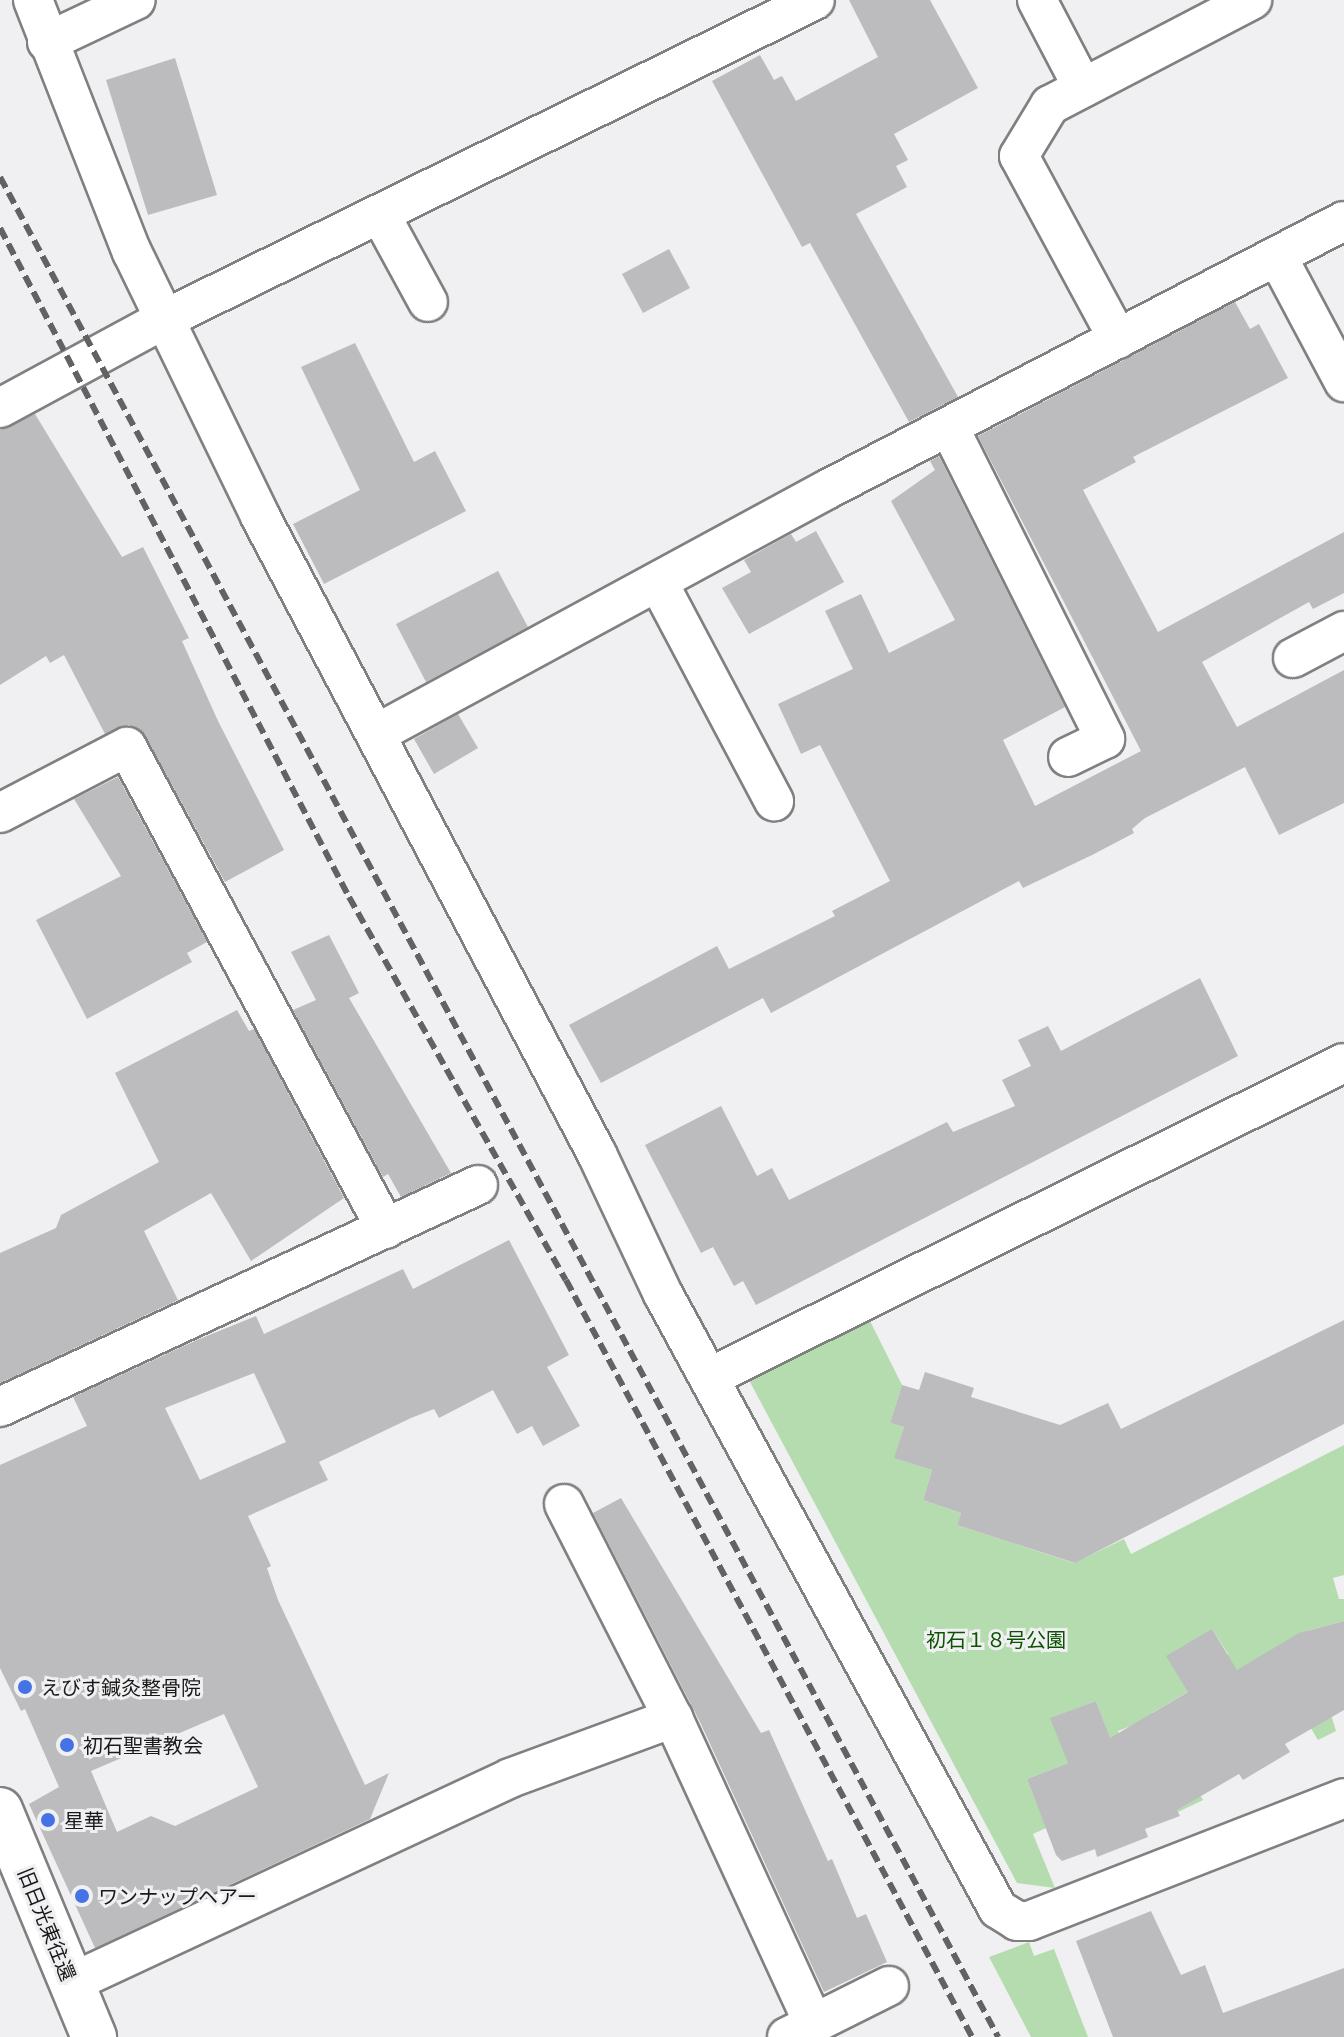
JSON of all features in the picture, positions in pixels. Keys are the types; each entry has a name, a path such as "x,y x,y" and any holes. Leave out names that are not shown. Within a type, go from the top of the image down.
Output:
{"street":[{"path":"33,0 47,42 163,320 710,1377 998,1909 1017,1921 1029,1921 1344,1798"},
{"path":"47,42 136,0"},
{"path":"0,408 163,320 815,0"},
{"path":"1037,0 1083,88"},
{"path":"1118,339 1019,156 1050,105 1252,0"},
{"path":"380,214 428,302"},
{"path":"376,734 949,427 1344,221"},
{"path":"1277,256 1344,382"},
{"path":"949,427 1105,739 1068,757"},
{"path":"659,584 774,801"},
{"path":"1293,658 1344,631"},
{"path":"0,813 127,747 211,895 386,1229"},
{"path":"710,1377 1344,1063"},
{"path":"0,1407 478,1185"},
{"path":"564,1504 673,1718 800,2030 889,1986"},
{"path":"71,1983 510,1778 673,1718"},
{"name":"旧日光東往還","path":"0,1810 94,2037"}],"green space":[{"name":"初石１８号公園","path":"868,1317 902,1385 890,1423 904,1427 895,1458 932,1470 923,1500 961,1513 957,1525 1074,1563 1124,1539 1131,1554 1344,1445 1344,1575 1333,1578 1339,1599 1344,1599 1344,1621 1306,1631 1336,1731 1318,1740 1296,1703 1220,1680 1211,1664 1228,1654 1212,1629 1191,1690 1152,1713 1203,1800 1178,1812 1136,1724 1118,1731 1122,1742 1106,1748 1106,1728 1096,1701 1051,1718 1083,1757 1027,1779 1046,1828 1033,1834 1055,1888 1017,1883 749,1380"},
{"path":"1029,1942 1034,1956 1054,1949 1088,2037 1031,2037 989,1957"}],"building":[{"path":"849,0 930,0 978,88 894,134 908,160 896,166 907,187 856,214 958,397 909,422 810,243 802,247 712,81 760,55 774,80 782,76 796,101 878,57"},
{"path":"175,58 217,195 148,215 106,80"},
{"path":"669,249 690,288 643,313 622,274"},
{"path":"1235,302 1250,329 1259,324 1288,378 1133,457 1136,462 1083,490 1158,632 1344,532 1344,593 1313,609 1309,602 1202,662 1237,727 1344,670 1344,803 1279,835 1245,767 1145,818 1132,829 1134,833 1092,855 1023,888 1019,881 771,1013 763,998 601,1083 569,1025 717,946 729,969 835,916 832,911 890,881 820,745 801,754 778,704 853,669 825,611 861,594 889,653 955,620 891,501 935,470 930,461 939,456 1065,707 1003,740 1035,806 1141,751 978,436"},
{"path":"355,343 414,462 435,451 466,511 324,584 293,524 360,490 301,367"},
{"path":"35,414 122,557 143,547 189,638 182,641 218,721 284,850 225,882 146,737 129,725 105,734 64,655 50,663 46,656 0,685 0,430"},
{"path":"816,531 844,582 749,634 722,588 751,572 744,560 791,534 796,542"},
{"path":"498,571 528,627 426,682 396,624"},
{"path":"458,714 478,748 434,774 414,739"},
{"path":"118,777 207,942 187,953 192,962 87,1019 36,920 121,876 74,799"},
{"path":"329,935 359,993 349,998 451,1173 401,1197 388,1174 383,1177 293,1010 316,1000 291,952"},
{"path":"1200,978 1238,1056 756,1305 743,1281 734,1286 713,1247 701,1253 645,1145 721,1106 757,1176 772,1168 789,1200 947,1122 953,1132 1015,1106 1002,1080 1031,1066 1018,1040 1048,1026 1061,1051"},
{"path":"237,1010 249,1031 254,1029 344,1198 251,1261 211,1193 144,1231 178,1300 0,1383 0,1253 56,1228 61,1215 159,1162 115,1073"},
{"path":"509,1240 569,1355 547,1367 580,1426 543,1446 532,1426 517,1434 493,1390 439,1418 434,1409 411,1418 319,1462 328,1480 248,1516 271,1566 267,1568 278,1600 365,1785 389,1773 370,1819 95,1948 29,1804 59,1787 25,1709 21,1711 0,1668 0,1465 87,1426 73,1397 197,1340 256,1316 264,1334 403,1269 413,1289","holes":["254,1373 286,1442 200,1480 165,1408","224,1714 258,1787 175,1826 151,1816 117,1832 91,1771"]},
{"path":"1344,1320 1344,1424 1075,1563 957,1525 961,1513 923,1500 932,1470 894,1458 904,1427 890,1423 902,1385 919,1390 925,1372 974,1388 971,1397 1060,1425 1108,1403 1121,1429"},
{"path":"621,1498 761,1733 769,1730 828,1861 832,1859 857,1918 866,1914 887,1962 824,1992 700,1722 593,1513"},
{"path":"1344,1621 1344,1710 1285,1744 1290,1752 1243,1780 1239,1774 1177,1810 1180,1816 1145,1829 1148,1837 1097,1857 1095,1849 1062,1861 1056,1855 1027,1779 1068,1763 1050,1718 1096,1701 1110,1738 1188,1692 1166,1656 1212,1629 1237,1670 1299,1633"},
{"path":"1151,1911 1181,1975 1205,1965 1223,2013 1344,1968 1344,2037 1113,2037 1076,1941"}],"railway":[{"path":"0,177 998,2037"},
{"path":"0,228 349,897 566,1280 972,2037"}],"place":[{"name":"えびす鍼灸整骨院","path":"25,1687"},
{"name":"初石聖書教会","path":"67,1745"},
{"name":"星華","path":"48,1820"},
{"name":"ワンナップヘアー","path":"82,1896"}]}
